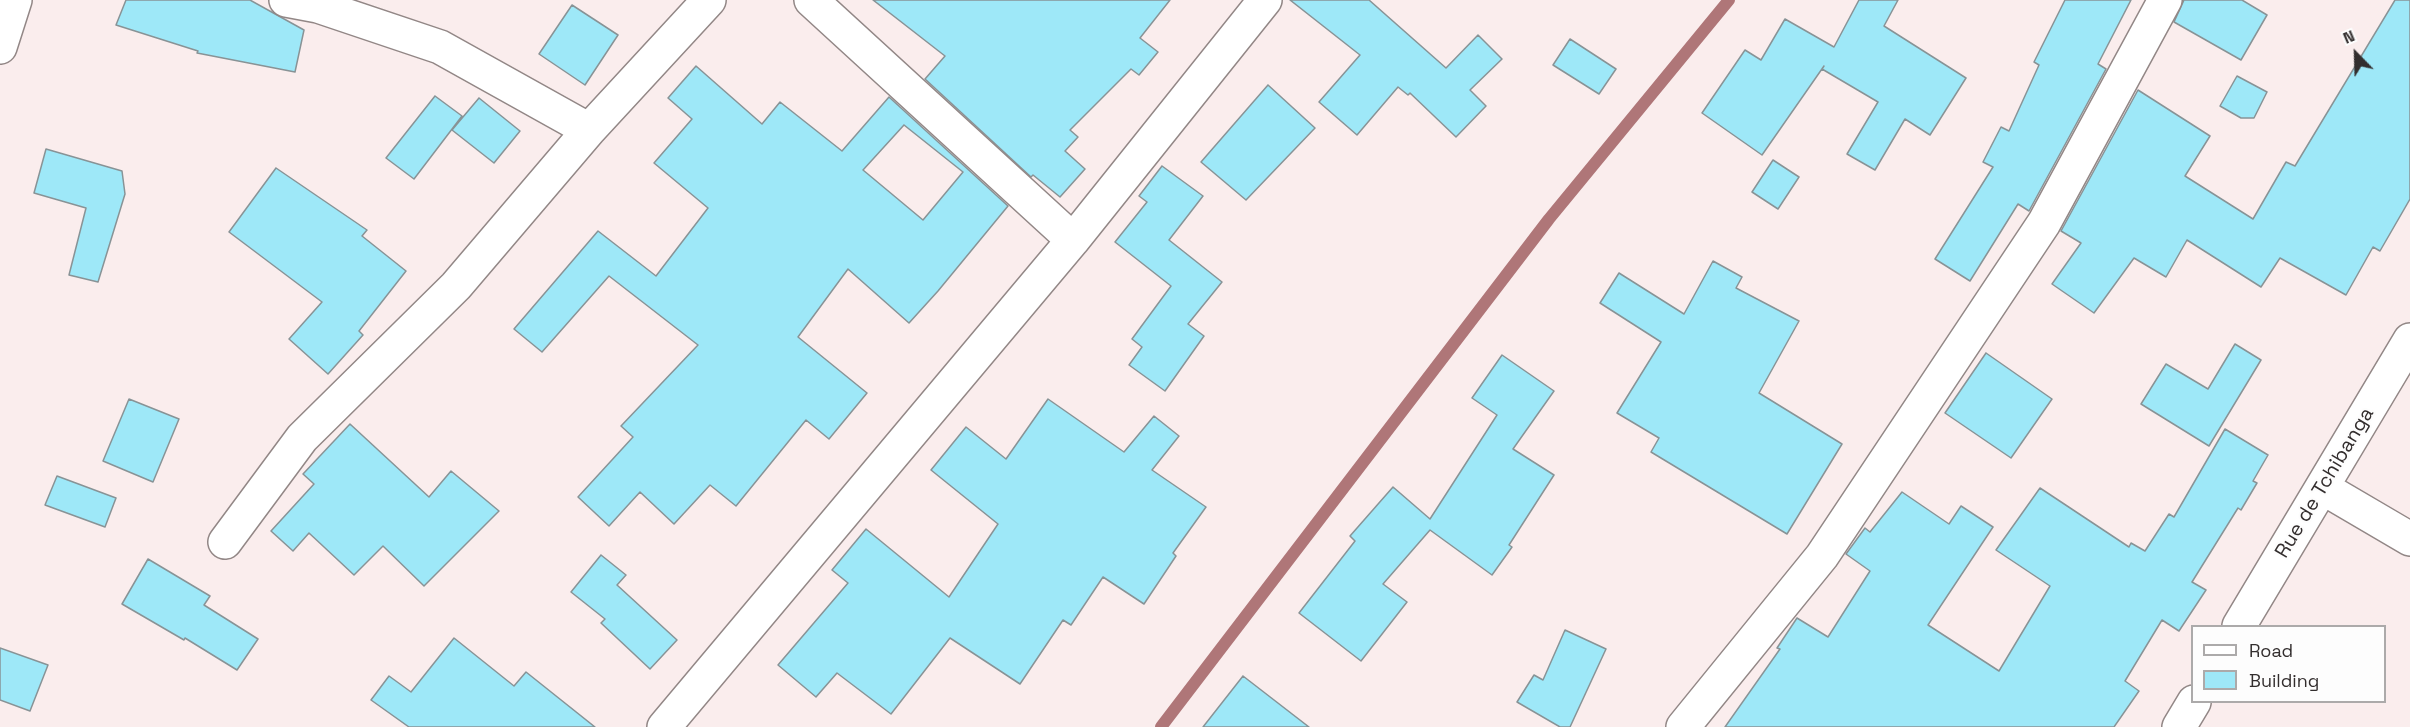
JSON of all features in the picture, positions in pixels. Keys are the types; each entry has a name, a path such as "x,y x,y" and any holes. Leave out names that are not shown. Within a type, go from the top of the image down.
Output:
{"street":[{"path":"0,47 15,0"},
{"path":"286,0 318,6 440,47 589,130"},
{"path":"225,542 302,438 456,286 589,130 709,0"},
{"path":"811,0 1073,240"},
{"path":"664,727 1073,240 1265,0"},
{"path":"1683,727 1822,556 2044,223 2165,0"},
{"name":"Rue de Tchibanga","path":"2240,625 2410,340"},
{"path":"2323,488 2410,539"},
{"path":"2179,727 2193,703"}],"building":[{"path":"126,0 250,0 304,30 295,72 197,53 198,51 116,25"},
{"path":"873,0 1170,0 1140,38 1158,52 1139,75 1131,69 1070,130 1078,137 1065,151 1085,169 1060,197 1033,175 1031,177 925,79 945,56"},
{"path":"1290,0 1369,0 1446,68 1478,35 1502,59 1470,90 1486,106 1456,137 1410,93 1408,95 1398,87 1357,135 1319,102 1360,55"},
{"path":"1859,0 1898,0 1884,26 1966,78 1930,135 1905,119 1875,170 1847,154 1878,102 1822,69 1824,66 1762,155 1702,113 1745,50 1761,60 1785,19 1834,47"},
{"path":"2065,0 2131,0 2098,64 2106,69 2029,211 2018,204 1970,281 1935,259 1993,167 1983,162 2001,127 2009,131 2039,65 2034,62"},
{"path":"2184,0 2242,0 2267,15 2241,60 2174,22"},
{"path":"2395,0 2410,0 2410,199 2380,251 2373,247 2346,295 2280,258 2261,287 2187,240 2166,277 2134,258 2094,313 2052,284 2081,243 2061,231 2138,90 2210,136 2185,176 2253,219 2286,162 2295,166"},
{"path":"572,5 618,35 585,85 539,54"},
{"path":"1570,39 1616,69 1599,94 1553,65"},
{"path":"696,66 762,124 780,102 842,151 889,97 1008,206 909,323 848,269 798,337 867,393 829,439 806,420 736,506 710,485 674,524 640,492 609,526 578,497 633,437 621,426 698,345 609,276 542,352 514,329 598,231 656,276 708,208 654,163 692,119 668,98","holes":["904,125 963,172 923,220 863,170"]},
{"path":"2237,76 2267,92 2254,118 2241,118 2220,106"},
{"path":"1268,85 1315,128 1246,200 1201,162"},
{"path":"435,96 462,116 414,179 386,158"},
{"path":"479,98 520,131 494,163 452,130"},
{"path":"46,149 122,171 125,194 98,282 69,275 86,208 34,193"},
{"path":"1773,160 1799,177 1778,209 1752,192"},
{"path":"1162,166 1203,196 1169,240 1222,282 1188,324 1204,336 1165,391 1129,365 1142,347 1132,339 1171,286 1115,242 1147,202 1139,196"},
{"path":"276,168 367,230 362,236 406,271 359,331 363,335 328,374 289,339 322,302 229,232"},
{"path":"1713,261 1742,277 1736,288 1799,321 1759,393 1842,444 1787,534 1651,452 1659,438 1617,413 1661,342 1600,303 1619,273 1684,314"},
{"path":"2235,344 2261,360 2209,446 2141,404 2166,364 2208,389"},
{"path":"1986,353 2052,399 2011,458 1945,413"},
{"path":"1502,355 1554,391 1513,449 1554,475 1509,545 1512,547 1492,575 1430,530 1383,584 1407,602 1361,661 1299,613 1355,541 1350,536 1393,487 1430,519 1497,415 1472,398"},
{"path":"129,399 179,419 153,482 103,461"},
{"path":"1048,399 1124,452 1154,416 1179,436 1152,470 1206,507 1173,553 1176,556 1144,604 1103,577 1071,625 1063,620 1020,684 950,638 891,714 837,673 816,697 778,665 848,583 832,570 866,529 949,597 998,524 931,470 966,427 1006,459"},
{"path":"350,424 429,497 451,471 499,511 424,586 383,546 354,575 309,533 293,551 271,531 314,484 303,474"},
{"path":"2225,429 2268,455 2253,481 2257,483 2241,510 2238,508 2192,582 2206,590 2179,631 2162,620 2125,681 2139,691 2114,727 1725,727 1780,649 1777,648 1797,618 1828,637 1870,571 1846,554 1865,528 1870,532 1902,492 1949,524 1961,506 1993,527 1928,625 1999,671 2050,586 1996,550 2040,488 2129,547 2131,543 2145,551 2169,514 2174,517"},
{"path":"57,476 116,498 105,527 45,505"},
{"path":"601,555 626,575 617,585 677,640 650,669 601,623 605,619 571,592"},
{"path":"148,559 210,596 204,605 258,639 237,670 185,638 184,640 122,604"},
{"path":"1565,630 1606,649 1570,727 1560,727 1517,702 1534,675 1543,680"},
{"path":"454,638 514,686 526,672 595,727 409,727 371,700 389,676 411,692"},
{"path":"0,648 48,665 30,711 0,700"},
{"path":"1243,676 1309,727 1203,727"}],"waterway":[{"path":"1161,727 1549,219 1729,0"}]}
